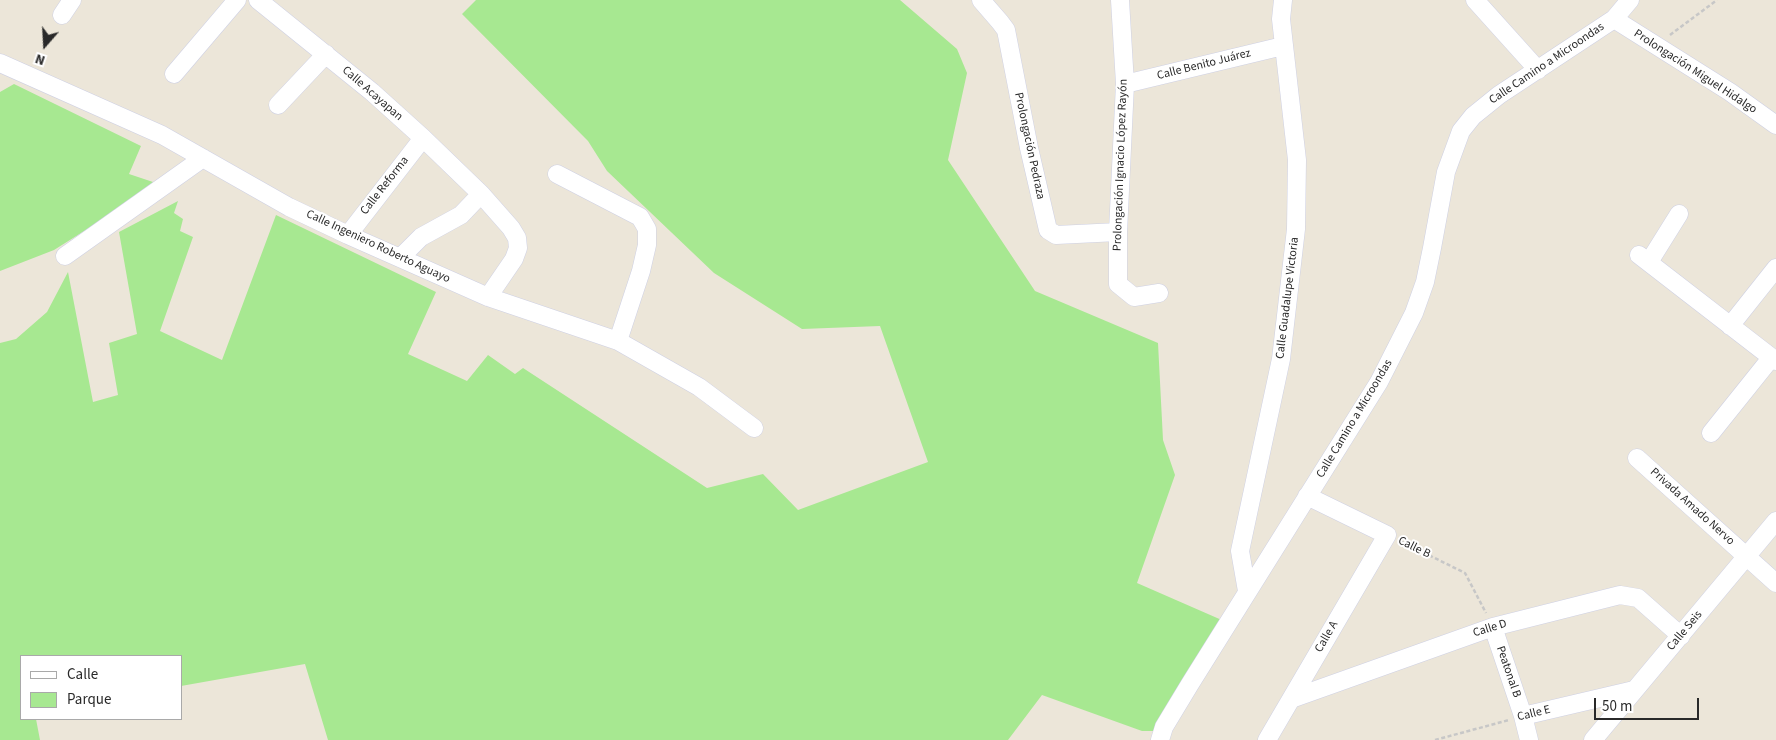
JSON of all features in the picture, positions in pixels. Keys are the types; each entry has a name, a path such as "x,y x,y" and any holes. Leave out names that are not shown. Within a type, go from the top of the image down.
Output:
{"street":[{"path":"62,15 72,0"},
{"path":"174,74 237,0"},
{"name":"Calle Acayapan","path":"258,0 372,92 482,194 511,228 517,238 518,248 514,259 488,297"},
{"name":"Prolongación Pedraza","path":"981,0 1006,30 1028,148 1048,230 1056,235 1118,232"},
{"name":"Prolongación Ignacio López Rayón","path":"1120,0 1125,84 1118,232 1118,284 1134,297 1159,293"},
{"name":"Calle Guadalupe Victoria","path":"1246,592 1240,551 1281,359 1296,229 1297,160 1281,20 1283,0"},
{"path":"1476,0 1538,70"},
{"name":"Calle Camino a Microondas","path":"1160,740 1164,727 1246,592 1379,382 1414,313 1425,282 1446,172 1461,131 1473,116 1499,95 1614,19 1630,0"},
{"name":"Prolongación Miguel Hidalgo","path":"1614,19 1730,92 1776,125"},
{"name":"Calle Benito Juárez","path":"1125,84 1284,46"},
{"path":"278,105 326,54"},
{"name":"Calle Ingeniero Roberto Aguayo","path":"0,63 162,135 289,207 348,235 488,297 618,341 699,387 754,428"},
{"name":"Calle Reforma","path":"348,235 423,138"},
{"path":"65,256 203,158"},
{"path":"557,174 640,216 647,228 647,245 618,341"},
{"path":"400,258 421,237 461,215 482,194"},
{"path":"1679,214 1644,259 1773,360 1711,434"},
{"path":"1730,326 1776,268"},
{"name":"Privada Amado Nervo","path":"1637,458 1776,583"},
{"name":"Calle B","path":"1307,496 1388,535"},
{"name":"Calle Seis","path":"1593,740 1776,521"},
{"name":"Calle A","path":"1267,740 1388,535"},
{"name":"Calle D","path":"1291,699 1493,627 1620,595 1638,598 1681,636"},
{"name":"Peatonal B","path":"1493,627 1523,716 1529,740"},
{"name":"Calle E","path":"1523,716 1634,690"}],"path":[{"path":"1655,46 1716,0"},
{"name":"Calle B","path":"1388,535 1465,573 1493,627"},
{"name":"Calle E","path":"1435,740 1523,716"}],"green space":[{"path":"476,0 900,0 957,49 967,73 948,160 1035,291 1158,343 1163,440 1175,475 1137,583 1224,621 1155,731 1142,731 1042,695 1008,740 328,740 305,664 182,686 182,655 20,655 20,720 36,720 40,740 0,740 0,343 16,339 47,312 68,272 93,402 118,395 109,343 137,334 119,232 178,201 174,213 183,219 180,231 193,237 160,331 222,360 276,215 436,292 408,354 467,381 488,355 515,374 523,368 707,488 763,474 798,510 928,462 880,326 802,329 714,273 607,171 588,141 462,14"},
{"path":"14,84 141,146 129,174 159,184 54,250 0,271 0,92"}]}
